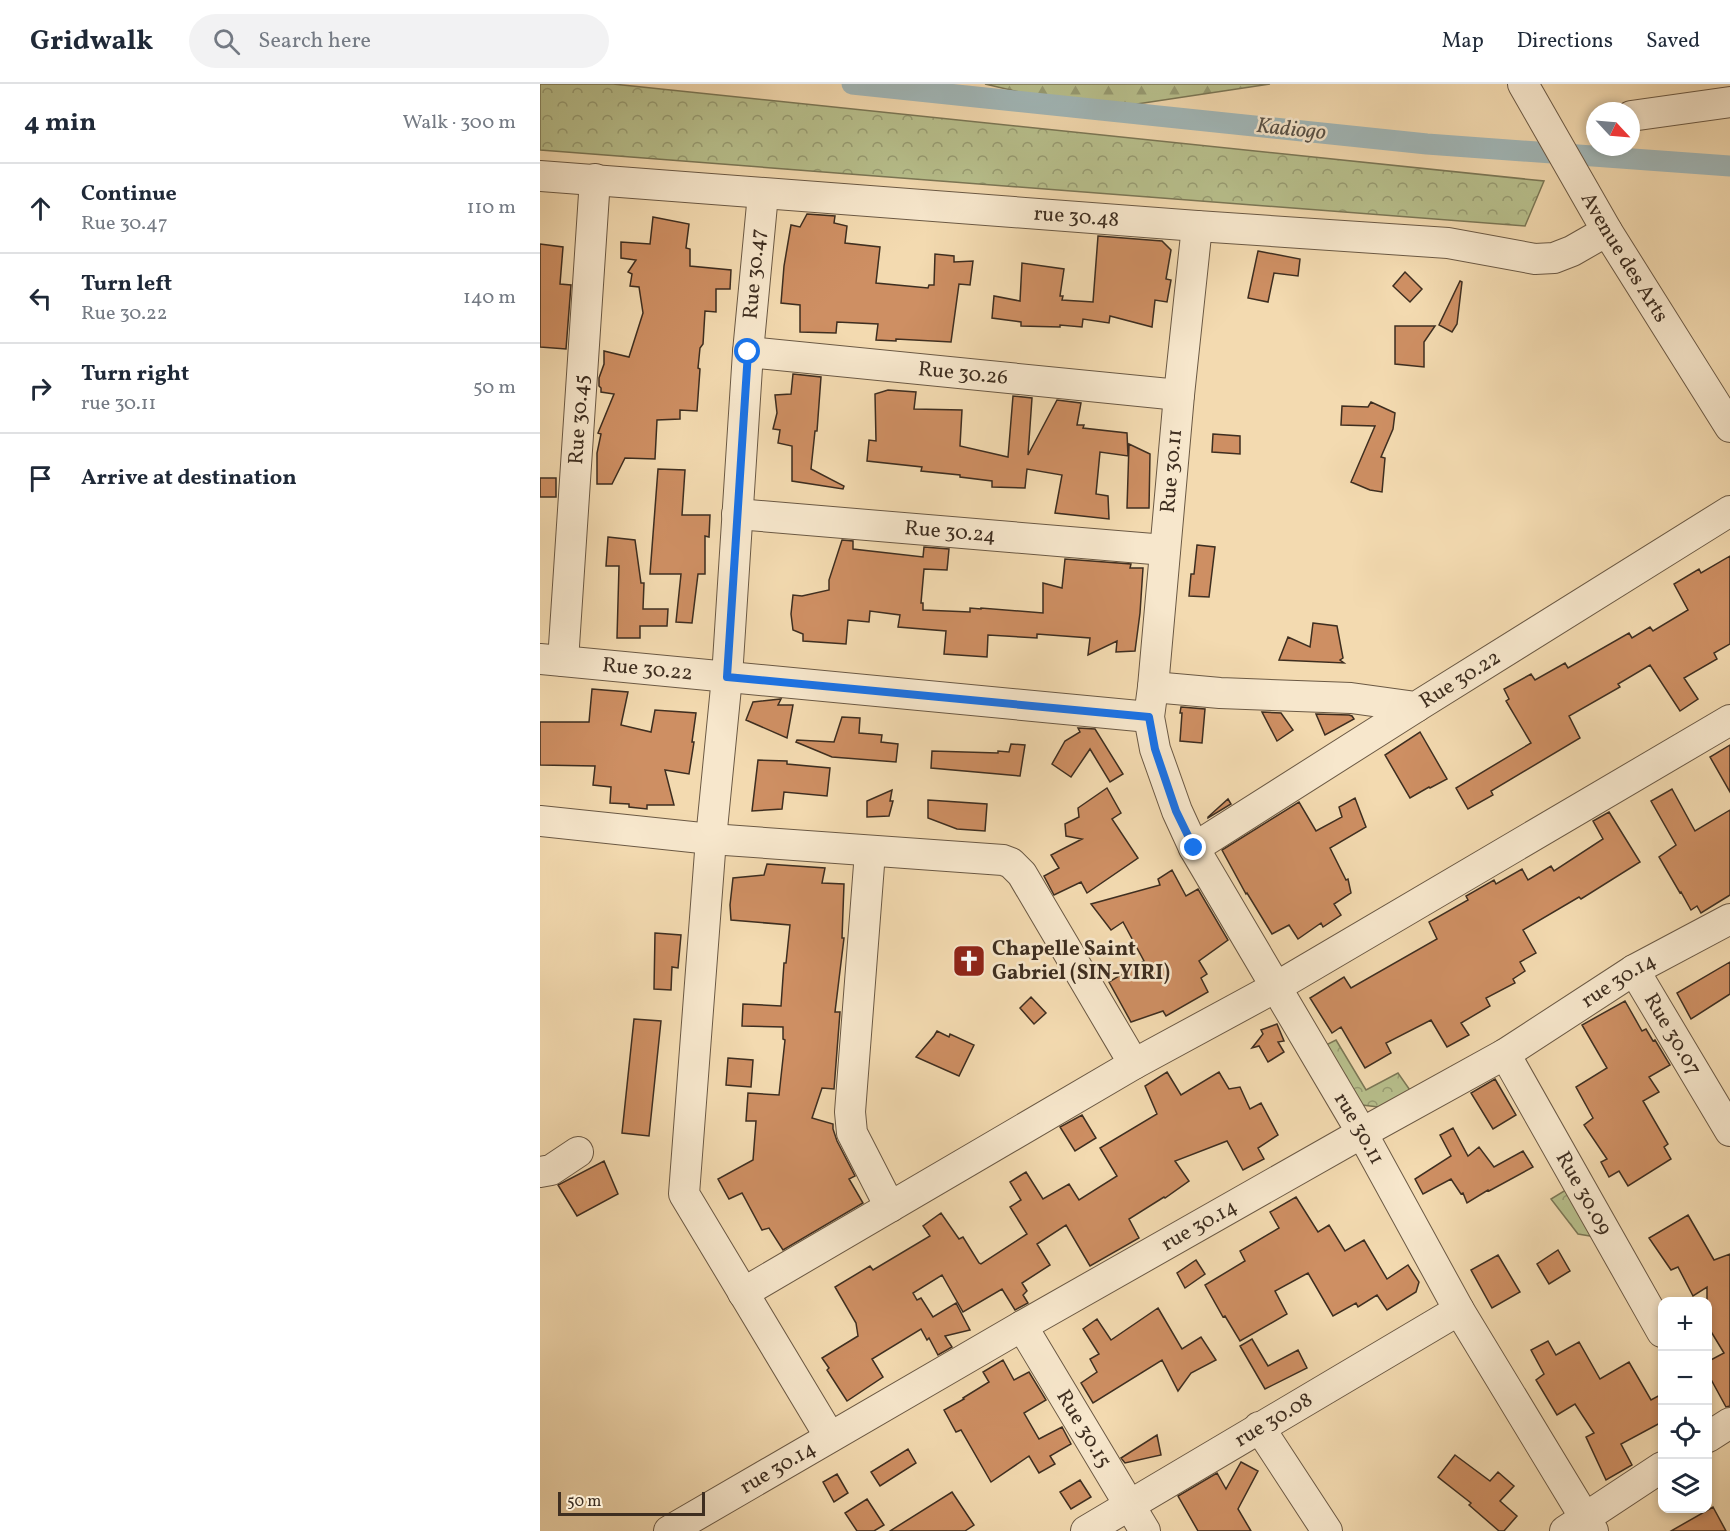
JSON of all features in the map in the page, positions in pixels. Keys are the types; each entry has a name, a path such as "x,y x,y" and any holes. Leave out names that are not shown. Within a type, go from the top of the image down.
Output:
{"street":[{"name":"Avenue des Arts","path":"1523,84 1607,231 1730,427"},
{"path":"1640,115 1730,102"},
{"name":"rue 30.48","path":"540,176 1448,243 1535,259 1554,258 1572,251 1607,231"},
{"name":"Rue 30.45","path":"552,660 596,179"},
{"name":"Rue 30.47","path":"763,194 748,352 727,677 711,839 684,1194 830,1437"},
{"name":"Rue 30.11","path":"1149,717 1154,687 1179,395 1197,226"},
{"name":"Rue 30.26","path":"748,352 1179,395"},
{"name":"Rue 30.22","path":"1154,687 1220,693 1351,698 1416,707 1730,511"},
{"name":"Rue 30.24","path":"737,514 1165,550"},
{"name":"Rue 30.22","path":"552,660 1149,717"},
{"path":"1194,848 1416,707"},
{"name":"rue 30.11","path":"1149,717 1155,749 1176,811 1194,848 1362,1133 1581,1527"},
{"path":"743,1293 1134,1064 1276,987 1730,720"},
{"path":"540,821 711,839 1003,860 1017,868 1134,1064"},
{"path":"870,852 850,1113 852,1133 890,1207"},
{"name":"rue 30.14","path":"669,1531 1022,1326 1505,1054 1634,970 1730,919"},
{"name":"Rue 30.07","path":"1634,970 1730,1131"},
{"name":"Rue 30.09","path":"1505,1054 1658,1325"},
{"path":"540,1172 551,1170 578,1152"},
{"name":"rue 30.08","path":"1086,1531 1460,1310"},
{"name":"Rue 30.15","path":"1022,1326 1145,1531"},
{"path":"1259,1427 1327,1531"},
{"path":"1581,1527 1658,1470"}],"green space":[{"path":"540,84 613,84 1544,181 1525,226 540,150"},
{"path":"985,84 1270,84 1097,110"},
{"path":"1336,1040 1366,1090 1398,1073 1412,1093 1387,1108 1362,1105 1322,1047"},
{"path":"1569,1188 1596,1237 1578,1234 1551,1199"}],"building":[{"path":"807,214 835,216 834,223 847,226 845,243 880,247 876,283 928,288 929,285 934,285 935,254 954,256 954,262 973,261 970,285 959,284 951,342 876,340 878,324 837,322 836,333 800,332 800,305 781,303 791,225 800,227"},
{"path":"653,217 689,224 686,248 690,249 690,266 731,270 730,289 716,289 716,312 705,311 703,344 700,348 698,368 700,369 697,411 680,410 680,419 657,420 655,459 625,458 612,484 597,484 597,453 601,434 598,433 614,394 601,392 599,386 604,364 604,351 629,357 643,313 639,287 630,286 632,274 628,272 636,260 621,258 621,242 650,244"},
{"path":"1098,236 1162,241 1171,250 1166,279 1171,280 1167,302 1155,300 1152,327 1110,316 1109,323 1083,319 1082,327 1021,326 1021,322 992,318 994,296 1020,301 1022,263 1064,269 1060,296 1063,296 1062,300 1093,302"},
{"path":"540,244 563,247 560,284 571,285 566,349 540,347"},
{"path":"1258,251 1300,259 1298,276 1274,273 1268,302 1248,298"},
{"path":"1405,272 1422,289 1410,302 1393,286"},
{"path":"1460,281 1462,282 1457,324 1452,332 1439,325"},
{"path":"1395,326 1435,326 1424,342 1424,367 1395,364"},
{"path":"793,374 821,377 817,431 815,431 811,469 844,486 843,489 792,481 792,446 778,443 780,430 773,429 777,413 775,395 791,394"},
{"path":"888,390 916,392 914,409 962,410 960,446 1008,457 1013,396 1032,398 1028,455 1057,400 1081,403 1077,425 1084,425 1083,428 1127,433 1128,456 1100,452 1096,494 1108,496 1109,519 1055,513 1062,475 1027,469 1025,488 992,487 992,481 921,471 922,467 867,461 869,440 876,441 875,394"},
{"path":"1371,402 1395,413 1393,429 1381,457 1385,458 1382,492 1351,482 1375,426 1341,425 1342,406 1368,407"},
{"path":"1213,434 1240,436 1240,454 1212,452"},
{"path":"1129,444 1150,454 1149,508 1127,508"},
{"path":"658,469 685,470 682,515 710,515 709,537 705,536 705,574 698,574 692,623 676,622 681,574 650,574"},
{"path":"540,478 556,478 556,497 540,497"},
{"path":"608,537 635,540 641,583 644,583 643,609 668,609 667,626 640,626 640,638 617,638 619,566 606,566"},
{"path":"842,540 853,541 853,549 923,557 924,547 949,549 947,570 924,569 921,603 923,603 923,610 970,612 970,608 981,608 1043,613 1043,583 1062,588 1065,559 1131,564 1130,568 1143,568 1135,651 1116,652 1117,641 1088,655 1090,638 1037,634 1037,638 988,635 987,657 944,654 946,631 898,627 900,615 870,611 869,622 848,620 846,644 803,641 803,634 793,630 791,614 793,595 802,596 829,590 829,580"},
{"path":"1197,545 1215,547 1209,597 1189,596"},
{"path":"1730,556 1730,644 1714,653 1717,659 1684,678 1698,699 1680,711 1650,665 1618,684 1620,687 1569,716 1580,738 1491,791 1493,795 1468,809 1456,788 1531,743 1506,701 1509,699 1504,689 1531,674 1535,680 1565,663 1568,668 1629,633 1632,638 1650,627 1653,631 1688,610 1674,584 1699,569 1701,573"},
{"path":"1313,623 1337,626 1343,658 1340,660 1344,663 1279,660 1288,637 1310,647"},
{"path":"592,689 628,692 621,725 651,732 655,710 696,713 689,774 665,770 674,805 647,805 647,809 629,807 629,804 610,803 611,787 593,785 595,766 540,765 540,722 589,722"},
{"path":"781,699 778,705 793,705 787,738 746,720 753,702"},
{"path":"1181,707 1205,709 1202,743 1180,741"},
{"path":"1262,712 1281,713 1293,730 1277,741"},
{"path":"1316,714 1349,715 1354,719 1325,735"},
{"path":"842,717 860,718 859,733 882,735 881,742 898,744 896,762 832,757 796,742 797,740 834,742"},
{"path":"1078,728 1095,729 1123,774 1110,782 1090,749 1071,777 1052,764 1065,741 1080,732"},
{"path":"1420,732 1447,779 1410,798 1385,755"},
{"path":"1011,744 1025,745 1020,776 931,768 932,751 998,753 998,751 1009,752"},
{"path":"1730,745 1730,792 1710,757"},
{"path":"758,760 787,761 787,764 830,768 827,796 784,792 782,809 752,811"},
{"path":"1107,788 1121,813 1112,819 1138,858 1087,893 1081,882 1054,895 1044,876 1059,868 1051,855 1082,839 1066,836 1065,824 1079,817 1078,808"},
{"path":"1672,789 1695,831 1730,810 1730,895 1701,913 1697,906 1691,910 1659,857 1676,845 1651,801"},
{"path":"892,790 890,801 893,801 889,816 867,817 867,801"},
{"path":"1355,798 1366,827 1330,848 1346,880 1348,879 1351,893 1334,904 1341,915 1323,927 1321,923 1298,939 1289,925 1272,934 1246,894 1222,850 1299,802 1316,831 1342,817 1339,807"},
{"path":"1228,799 1231,804 1208,818 1208,817"},
{"path":"928,800 987,804 985,831 957,829 928,818"},
{"path":"1609,812 1640,862 1581,899 1579,897 1523,930 1536,953 1520,962 1525,971 1513,979 1515,983 1486,998 1490,1006 1461,1023 1469,1035 1447,1047 1431,1020 1386,1043 1391,1053 1365,1068 1341,1027 1332,1033 1310,998 1344,977 1351,988 1437,939 1429,922 1468,900 1466,896 1494,880 1496,884 1522,869 1528,880 1551,866 1554,871 1603,839 1593,821"},
{"path":"767,864 825,868 822,883 844,884 842,938 844,938 835,1012 840,1012 834,1089 822,1088 812,1118 833,1124 837,1141 855,1176 849,1179 863,1203 783,1250 769,1228 762,1230 742,1193 729,1199 718,1179 753,1160 756,1121 746,1121 748,1093 779,1095 785,1040 783,1039 783,1027 742,1026 743,1004 781,1006 790,925 731,920 730,905 733,878 764,875"},
{"path":"1172,870 1186,896 1198,889 1228,940 1199,961 1207,974 1201,978 1208,992 1166,1016 1163,1011 1131,1022 1109,982 1144,961 1123,922 1111,930 1091,904 1160,885 1158,879"},
{"path":"655,933 681,935 678,968 672,967 671,990 654,989"},
{"path":"1730,962 1730,994 1691,1019 1677,993"},
{"path":"1031,997 1046,1013 1034,1024 1020,1008"},
{"path":"1625,1001 1642,1031 1646,1029 1670,1065 1649,1077 1659,1092 1643,1101 1668,1144 1664,1147 1671,1159 1628,1186 1619,1171 1609,1177 1601,1162 1607,1159 1584,1125 1593,1118 1576,1087 1607,1068 1582,1025"},
{"path":"634,1019 661,1021 649,1136 622,1133"},
{"path":"1277,1024 1284,1041 1278,1042 1284,1052 1268,1062 1259,1046 1252,1048 1263,1034 1261,1030"},
{"path":"937,1031 974,1045 959,1076 916,1057"},
{"path":"728,1058 753,1060 751,1087 726,1085"},
{"path":"1167,1072 1181,1095 1219,1072 1229,1089 1240,1087 1250,1109 1261,1103 1278,1135 1258,1148 1264,1159 1243,1170 1227,1141 1175,1161 1189,1181 1129,1219 1139,1238 1090,1266 1066,1225 1037,1244 1050,1265 1022,1283 1027,1291 1023,1295 1028,1303 1015,1310 1002,1289 963,1312 942,1275 913,1293 917,1300 921,1298 933,1317 956,1303 970,1330 945,1336 952,1347 938,1355 921,1329 872,1359 883,1377 847,1401 822,1358 858,1336 856,1323 835,1287 870,1266 873,1270 930,1236 923,1226 941,1213 959,1239 963,1237 981,1264 1027,1234 1010,1207 1021,1200 1010,1182 1026,1172 1043,1199 1069,1184 1079,1200 1117,1176 1100,1148 1157,1114 1145,1086"},
{"path":"1495,1079 1516,1115 1493,1129 1471,1093"},
{"path":"1082,1115 1096,1138 1075,1151 1060,1127"},
{"path":"1453,1128 1468,1156 1479,1147 1494,1167 1523,1151 1533,1167 1467,1203 1463,1193 1461,1194 1451,1179 1423,1194 1415,1179 1451,1156 1440,1135"},
{"path":"604,1161 618,1194 577,1216 558,1185"},
{"path":"1296,1197 1318,1232 1329,1225 1345,1251 1364,1240 1387,1279 1408,1265 1419,1282 1416,1292 1387,1310 1377,1295 1358,1307 1356,1303 1333,1316 1308,1273 1275,1291 1287,1314 1240,1341 1205,1285 1245,1261 1240,1251 1279,1228 1270,1212"},
{"path":"1688,1215 1714,1260 1730,1254 1730,1406 1726,1407 1712,1381 1712,1359 1724,1353 1712,1333 1712,1297 1707,1297 1707,1287 1693,1296 1678,1267 1671,1270 1649,1238"},
{"path":"1558,1250 1570,1271 1549,1284 1537,1264"},
{"path":"1498,1255 1520,1292 1492,1308 1471,1270"},
{"path":"1196,1260 1205,1274 1185,1288 1177,1273"},
{"path":"1158,1308 1182,1349 1201,1337 1216,1360 1191,1373 1178,1391 1162,1360 1093,1403 1081,1383 1097,1372 1090,1359 1099,1354 1083,1329 1097,1319 1111,1340"},
{"path":"1252,1339 1268,1366 1298,1350 1307,1368 1265,1389 1240,1346"},
{"path":"1548,1341 1556,1355 1579,1342 1600,1379 1629,1362 1651,1400 1658,1396 1658,1424 1621,1444 1632,1465 1606,1480 1586,1437 1594,1433 1575,1404 1557,1415 1536,1380 1544,1374 1531,1350"},
{"path":"1003,1360 1014,1380 1029,1372 1046,1400 1024,1413 1039,1439 1062,1427 1071,1444 1050,1456 1055,1464 1039,1473 1029,1456 991,1482 961,1430 956,1432 944,1410 989,1382 983,1372"},
{"path":"1157,1435 1161,1455 1125,1463 1121,1458"},
{"path":"908,1449 916,1463 880,1486 871,1472"},
{"path":"1455,1455 1490,1481 1498,1472 1514,1486 1500,1501 1517,1516 1504,1531 1499,1531 1469,1505 1471,1503 1438,1477"},
{"path":"1241,1462 1258,1471 1238,1509 1251,1531 1198,1531 1178,1496 1217,1473 1226,1489"},
{"path":"837,1474 848,1493 834,1502 823,1482"},
{"path":"1080,1480 1091,1497 1071,1509 1060,1492"},
{"path":"952,1492 974,1525 965,1531 890,1531"},
{"path":"867,1499 884,1525 874,1531 857,1531 845,1513"},
{"path":"1712,1508 1726,1531 1671,1531 1702,1513 1712,1513"}],"waterway":[{"name":"Kadiogo","path":"852,84 1427,144 1730,166"}],"place":[{"name":"Chapelle Saint Gabriel (SIN-YIRI)","path":"969,961"}],"route":[{"path":"748,352 727,677 1149,717 1155,749 1176,811 1194,848"}]}
